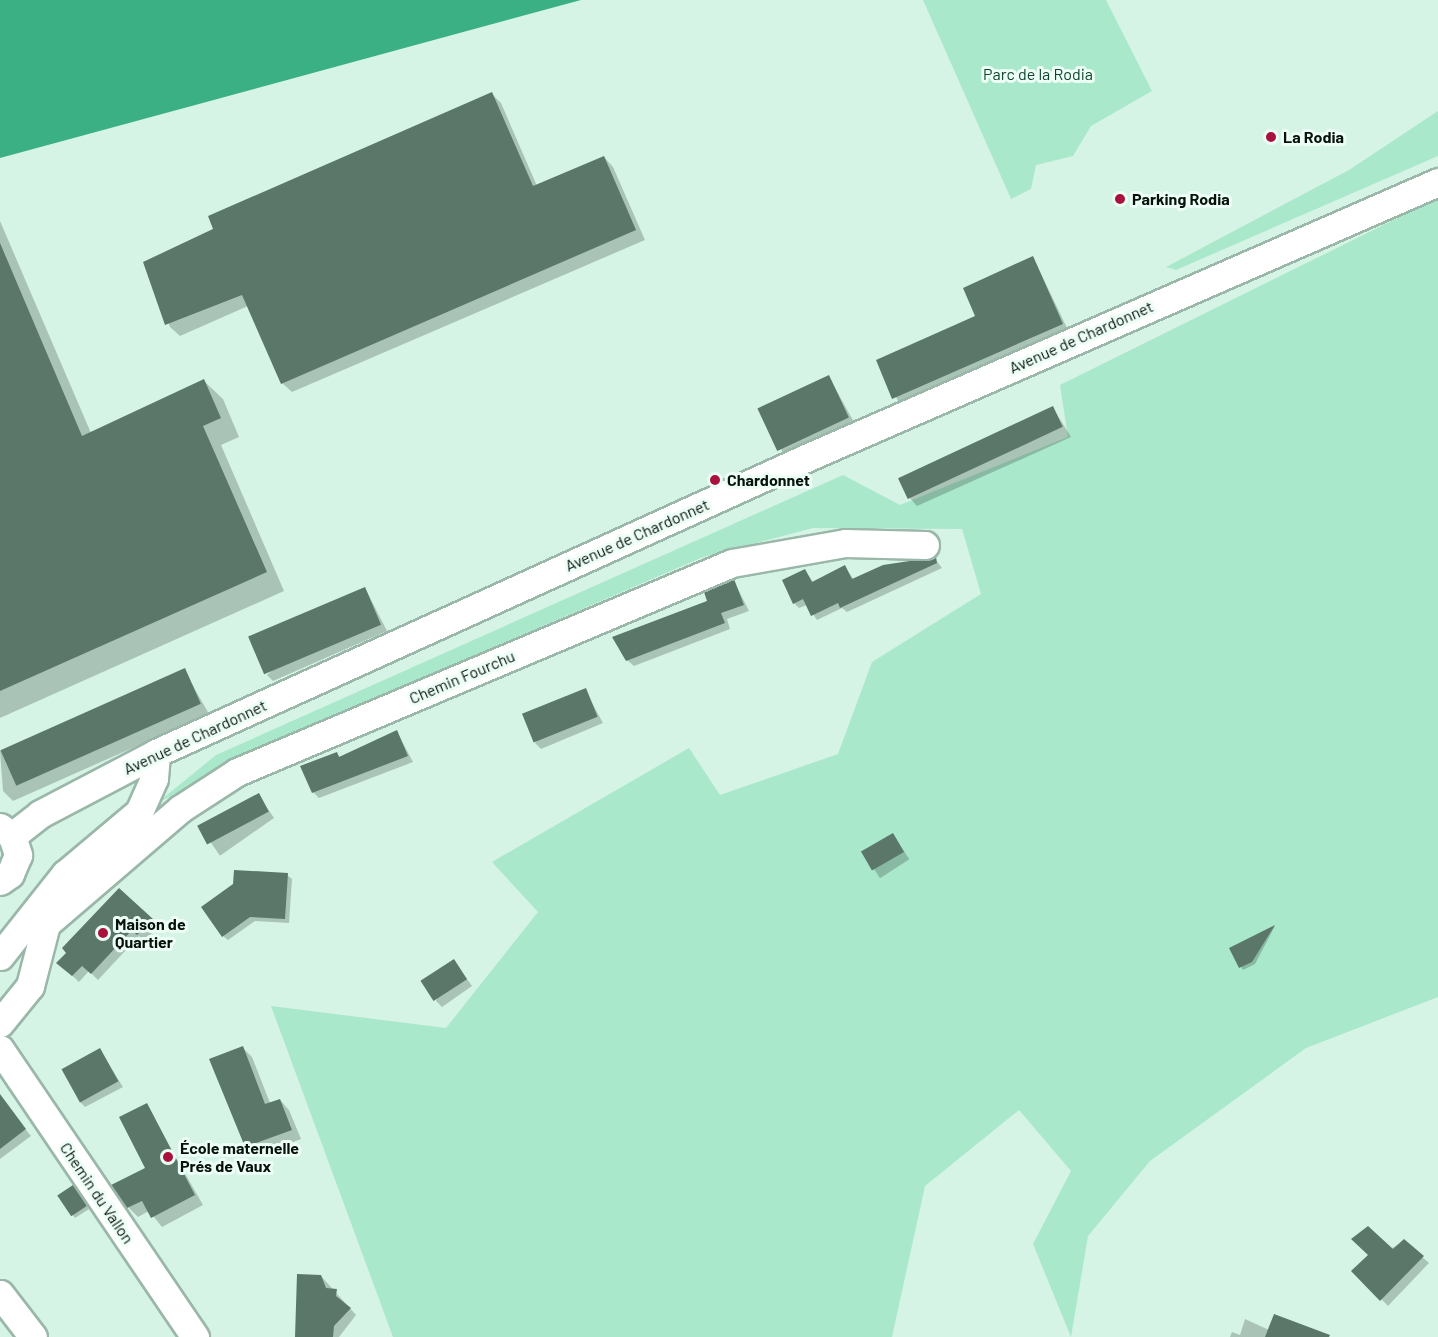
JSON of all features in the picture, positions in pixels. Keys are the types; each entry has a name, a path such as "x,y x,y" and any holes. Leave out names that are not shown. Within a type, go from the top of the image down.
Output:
{"street":[{"name":"Avenue de Chardonnet","path":"6,831 156,753 806,458 1438,182"},
{"name":"Chemin Fourchu","path":"41,920 180,809 237,772 732,563 845,543 925,545"},
{"path":"0,1023 30,986 41,920 65,874 140,812 154,778 156,753"},
{"path":"0,881 15,866 6,831"},
{"path":"0,956 41,920"},
{"name":"Chemin du Vallon","path":"0,1049 195,1337"},
{"path":"0,1294 33,1337"}],"green space":[{"name":"Parc de la Rodia","path":"923,0 1106,0 1152,91 1091,126 1073,156 1036,165 1031,189 1011,199"},
{"path":"1438,111 1438,156 1176,270 1166,267 1349,170"},
{"path":"1438,198 1438,997 1306,1048 1150,1161 1088,1236 1071,1337 1033,1244 1071,1171 1019,1110 925,1186 892,1337 393,1337 271,1006 446,1028 538,912 492,862 689,748 720,795 838,754 872,662 981,594 962,529 813,528 703,557 266,745 156,804 216,755 843,475 900,505 1068,437 1060,385"}],"shaded area":[{"path":"0,0 581,0 0,158"}],"building":[{"path":"492,92 533,186 604,156 636,230 281,384 242,295 165,325 143,262 213,229 208,216"},
{"path":"0,243 82,436 204,379 221,418 203,426 267,572 0,691"},
{"path":"1033,256 1063,324 892,399 876,360 975,316 963,288"},
{"path":"829,375 849,418 777,451 757,408"},
{"path":"1053,406 1063,427 908,499 898,478"},
{"path":"936,557 937,563 840,608 838,603 811,616 803,599 793,604 782,580 805,569 812,582 845,565 852,579 883,565"},
{"path":"734,579 744,605 721,613 725,623 626,661 612,637 707,601 704,592"},
{"path":"365,587 381,625 264,674 248,637"},
{"path":"185,668 201,704 16,786 0,750"},
{"path":"586,688 598,717 534,743 522,714"},
{"path":"397,730 408,756 312,793 300,766 337,752 339,757"},
{"path":"259,793 269,812 207,844 197,826"},
{"path":"893,833 904,852 872,871 861,852"},
{"path":"234,870 288,873 285,919 250,917 222,937 201,907 233,884"},
{"name":"Maison de Quartier","path":"119,888 153,919 137,935 132,930 91,974 82,966 72,976 56,963 66,953 62,948"},
{"path":"1275,925 1252,962 1239,968 1229,948"},
{"path":"454,959 467,979 434,1001 420,981"},
{"path":"243,1046 265,1104 280,1099 292,1130 245,1147 209,1059"},
{"path":"100,1048 118,1081 80,1103 62,1069"},
{"path":"0,1094 26,1129 0,1149"},
{"path":"147,1103 195,1195 151,1218 142,1201 127,1208 111,1185 145,1168 119,1117"},
{"path":"73,1185 87,1206 71,1216 57,1196"},
{"path":"1368,1226 1393,1249 1404,1239 1424,1256 1380,1301 1351,1271 1368,1255 1351,1239"},
{"path":"297,1274 321,1275 326,1288 337,1289 336,1296 351,1308 334,1326 333,1337 295,1337"},
{"path":"1274,1314 1330,1335 1329,1337 1265,1337"}],"place":[{"name":"La Rodia","path":"1271,137"},
{"name":"Parking Rodia","path":"1120,199"},
{"name":"Chardonnet","path":"715,480"},
{"name":"Maison de Quartier","path":"103,933"},
{"name":"École maternelle Prés de Vaux","path":"168,1157"}]}
